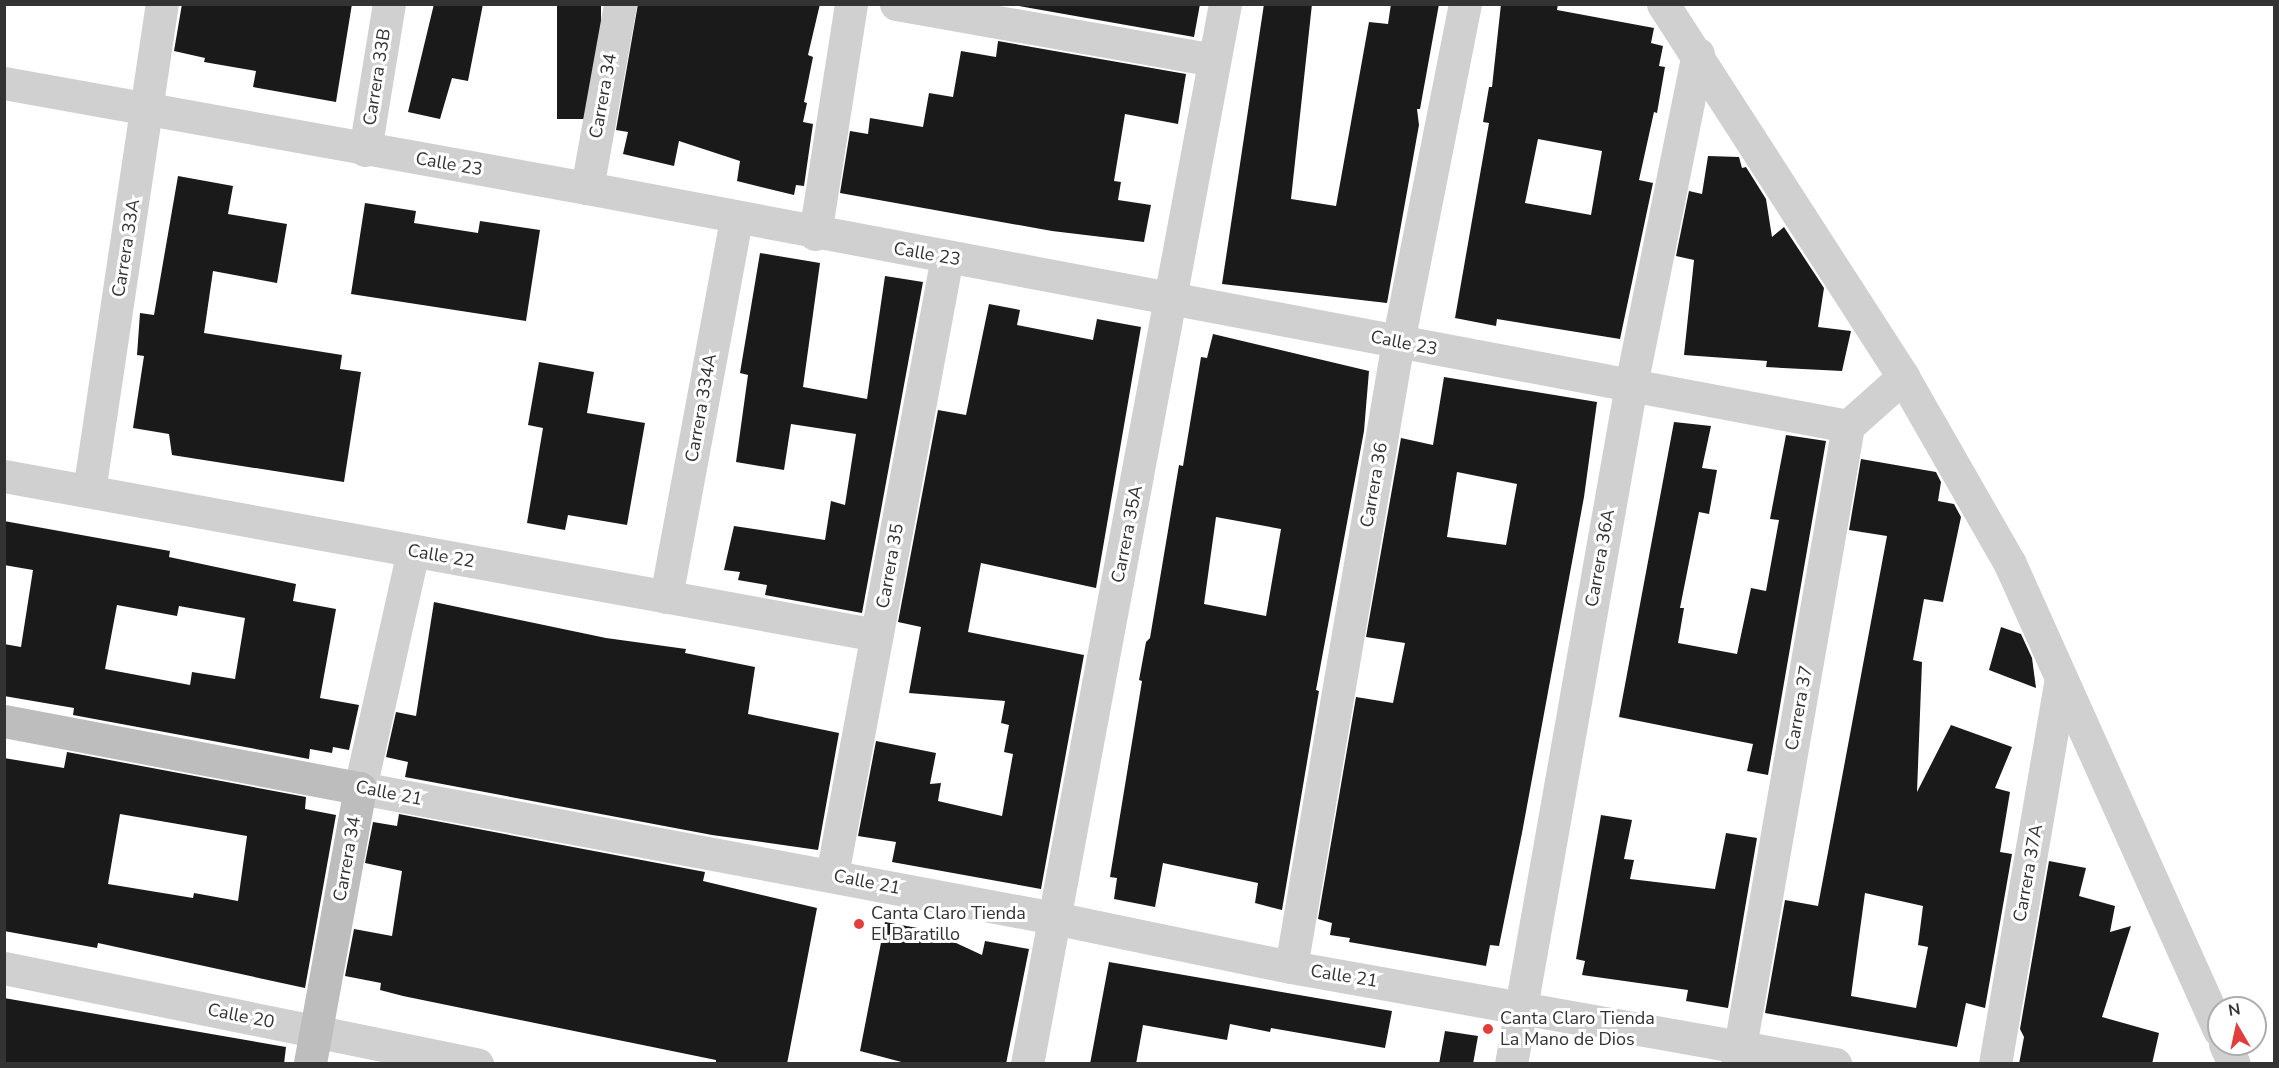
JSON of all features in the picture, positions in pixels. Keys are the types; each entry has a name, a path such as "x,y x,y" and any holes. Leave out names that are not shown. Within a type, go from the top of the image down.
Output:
{"street":[{"name":"Carrera 33A","path":"89,491 162,4"},
{"name":"Carrera 33B","path":"365,150 389,4"},
{"name":"Carrera 34","path":"587,188 620,4"},
{"path":"814,234 852,4"},
{"path":"896,4 1214,60"},
{"name":"Carrera 35A","path":"1027,1064 1225,4"},
{"name":"Carrera 36","path":"1291,967 1398,342 1465,4"},
{"path":"1663,4 1698,54 1904,377 2010,564 2060,683 2207,1004"},
{"name":"Carrera 36A","path":"1511,1064 1631,385 1698,54"},
{"name":"Calle 23","path":"4,83 365,150 587,188 814,234 1848,426"},
{"name":"Carrera 334A","path":"666,597 736,219"},
{"name":"Carrera 35","path":"832,875 947,257"},
{"path":"1848,426 1904,377"},
{"name":"Carrera 37","path":"1738,1055 1848,426"},
{"name":"Calle 22","path":"4,476 878,635"},
{"name":"Carrera 34","path":"310,1064 360,788 413,551"},
{"name":"Carrera 37A","path":"1995,1064 2060,683"},
{"name":"Calle 21","path":"4,721 832,875 1291,967 1522,1005 1738,1055 1835,1064"},
{"name":"Calle 20","path":"4,968 477,1064"}],"building":[{"path":"182,4 352,4 336,102 253,87 256,71 204,62 205,58 174,51"},
{"path":"434,4 483,4 468,81 452,78 440,119 408,112"},
{"path":"557,4 601,4 601,119 557,119"},
{"path":"638,4 820,4 808,55 813,57 804,102 807,103 803,122 813,124 804,186 796,185 794,195 737,181 740,161 679,141 674,166 623,154 628,132 616,130"},
{"path":"1007,4 1200,4 1194,37"},
{"path":"1264,4 1312,4 1291,199 1336,206 1369,22 1388,24 1391,4 1439,4 1420,109 1417,109 1419,125 1387,303 1222,284"},
{"path":"1501,4 1558,4 1557,10 1654,28 1651,43 1663,46 1659,66 1665,67 1657,113 1654,112 1639,180 1653,183 1620,339 1497,319 1496,326 1455,318 1489,123 1483,122 1489,87 1492,87","holes":["1538,139 1602,151 1591,215 1525,203"]},
{"path":"998,41 1186,74 1178,124 1125,114 1114,181 1121,182 1118,200 1151,205 1144,242 1052,231 840,193 850,131 868,134 870,118 923,127 929,93 953,97 961,51 996,57"},
{"path":"1708,156 1739,157 1742,168 1746,167 1766,199 1772,237 1784,227 1824,288 1818,327 1851,331 1842,371 1766,367 1767,361 1684,355 1694,260 1676,256 1689,191 1702,194"},
{"path":"178,176 233,186 228,214 287,224 277,283 213,271 204,333 342,355 340,369 361,372 344,482 172,455 169,434 133,428 144,356 137,355 140,313 154,315"},
{"path":"365,203 416,211 414,223 478,233 480,221 540,230 526,321 351,294"},
{"path":"760,253 820,263 803,387 867,399 885,276 923,282 862,613 765,595 767,585 738,580 740,572 724,570 734,526 825,540 831,501 845,505 856,434 791,424 784,470 736,462 748,375 740,373"},
{"path":"989,304 1020,310 1017,325 1093,340 1097,319 1141,327 1096,588 981,563 968,632 1084,655 1041,889 892,862 896,842 858,836 876,741 936,753 930,784 941,783 938,801 1002,816 1013,754 1004,752 1009,725 1001,723 1005,701 909,693 921,627 898,622 938,410 966,415"},
{"path":"1213,334 1369,371 1364,431 1316,690 1319,691 1282,910 1255,903 1258,883 1163,863 1155,907 1114,899 1117,878 1110,877 1142,681 1139,680 1146,642 1150,638 1179,465 1183,466 1201,357 1207,358","holes":["1216,517 1281,529 1266,616 1204,604"]},
{"path":"539,362 594,372 587,413 645,423 627,525 568,515 565,530 527,523 543,428 528,425"},
{"path":"1444,377 1597,402 1584,497 1522,833 1499,946 1490,945 1486,966 1349,942 1350,938 1330,935 1332,923 1318,919 1356,697 1393,703 1405,643 1366,637 1401,438 1433,445","holes":["1457,472 1517,484 1506,545 1447,537"]},
{"path":"1674,422 1711,426 1702,468 1717,470 1709,514 1699,512 1680,608 1684,608 1678,643 1737,654 1751,588 1766,591 1779,520 1770,519 1786,435 1826,441 1768,775 1747,771 1753,744 1619,717"},
{"path":"1861,459 1936,472 1941,482 1938,501 1954,504 1961,517 1943,602 1924,599 1913,660 1922,662 1917,792 1951,725 2012,747 1995,788 2010,792 2000,852 2012,854 1985,1008 1966,1003 1957,1047 1765,1013 1785,900 1818,906 1887,536 1849,530","holes":["1865,893 1923,906 1918,945 1928,947 1916,1008 1851,996"]},
{"path":"4,521 170,551 169,557 296,584 293,601 336,609 320,698 359,705 349,750 333,747 332,753 310,749 309,759 73,715 74,708 4,696 4,644 21,647 33,570 4,565","holes":["117,605 177,616 179,606 245,618 235,679 192,672 190,685 105,669"]},
{"path":"434,602 606,638 686,649 685,653 755,667 748,714 839,733 818,850 712,835 405,777 408,762 386,757 396,712 416,716"},
{"path":"2001,627 2021,634 2032,658 2036,688 1989,670"},
{"path":"67,752 306,797 305,809 336,815 305,988 98,943 97,948 4,931 4,758 64,768","holes":["120,814 247,836 238,901 194,893 193,898 108,884"]},
{"path":"399,814 705,872 703,881 817,908 787,1064 716,1064 716,1060 403,996 380,990 381,983 345,976 354,929 392,936 402,871 365,863 373,822 397,826"},
{"path":"1601,815 1632,820 1624,859 1634,860 1630,879 1715,889 1726,833 1757,838 1728,1008 1686,1001 1688,990 1582,975 1585,961 1576,959"},
{"path":"2049,861 2086,868 2079,896 2115,906 2110,932 2131,926 2102,1017 2159,1033 2152,1064 2019,1064 2024,1037 2020,1029"},
{"path":"885,922 928,930 982,955 985,941 1029,949 1006,1064 909,1064 860,1051"},
{"path":"1109,962 1392,1011 1385,1048 1271,1028 1270,1032 1230,1024 1227,1040 1143,1025 1136,1064 1090,1064"},
{"path":"4,998 286,1047 284,1064 4,1064"},
{"path":"1445,1031 1478,1036 1473,1064 1439,1064"}],"place":[{"name":"Canta Claro Tienda El Baratillo","path":"859,924"},
{"name":"Canta Claro Tienda La Mano de Dios","path":"1488,1029"}]}
